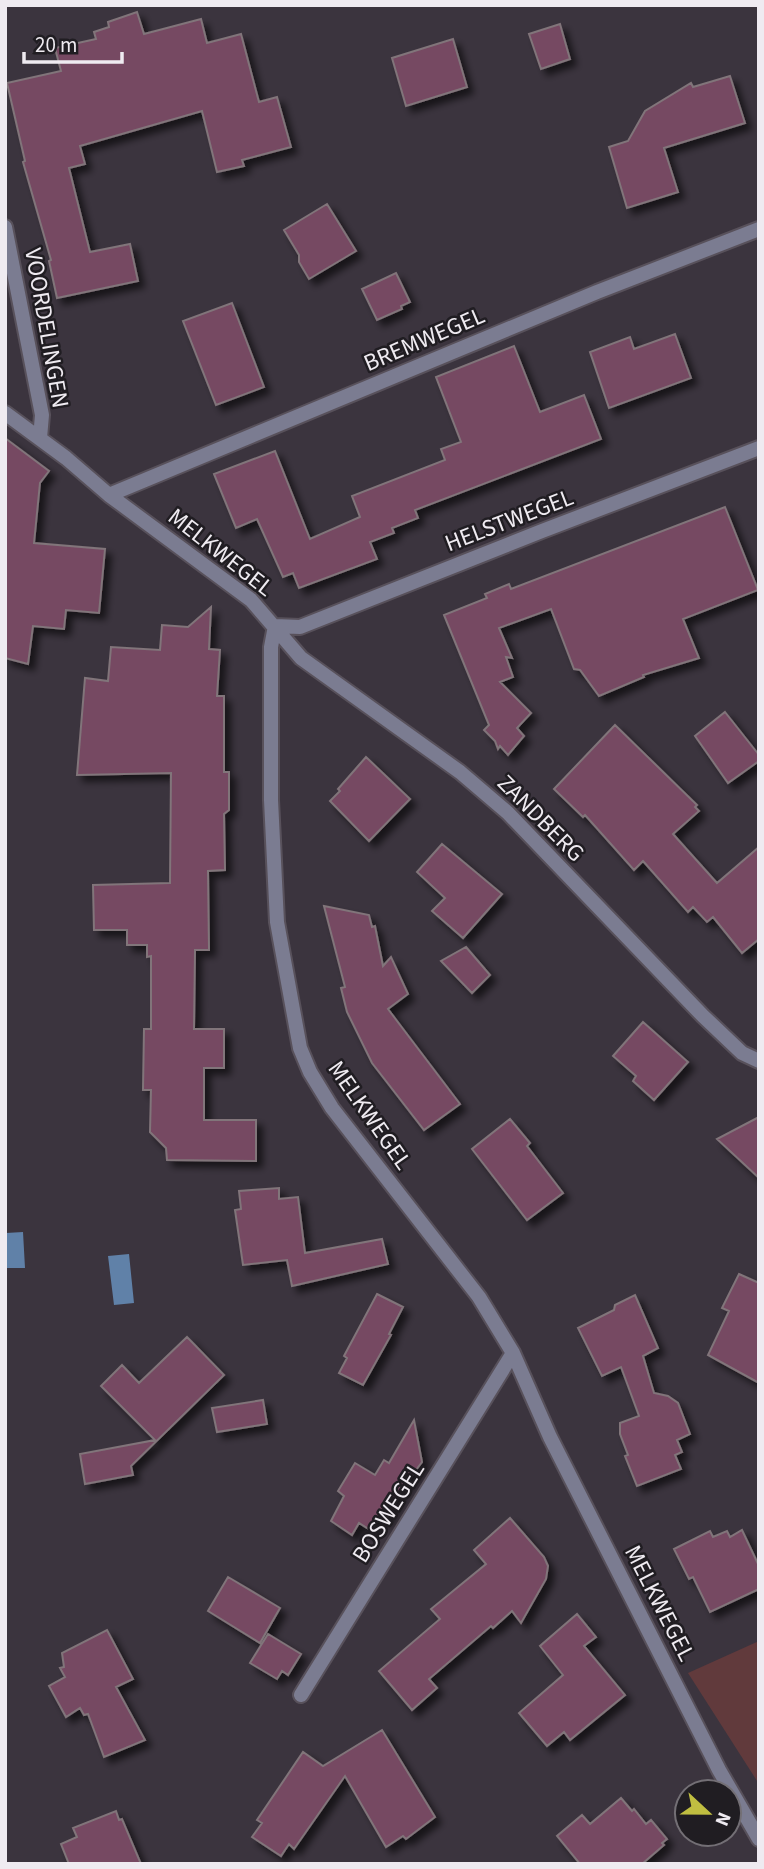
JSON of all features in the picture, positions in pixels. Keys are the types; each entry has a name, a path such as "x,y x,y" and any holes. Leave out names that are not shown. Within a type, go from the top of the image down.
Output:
{"street":[{"name":"VOORDELINGEN","path":"5,227 42,415 40,438"},
{"name":"BREMWEGEL","path":"108,495 597,292 759,229"},
{"name":"MELKWEGEL","path":"5,413 40,438 108,495 251,600 275,626 271,659 271,800 275,891 280,939 300,1048 310,1072 332,1108 479,1297 513,1353 556,1449 719,1770 759,1839"},
{"name":"HELSTWEGEL","path":"275,626 300,627 759,449"},
{"name":"ZANDBERG","path":"275,626 302,658 460,772 508,813 703,1016 742,1053 759,1061"},
{"name":"BOSWEGEL","path":"301,1695 513,1353"}],"shaded area":[{"path":"759,1641 759,1784 688,1673"}],"water":[{"path":"23,1232 25,1268 7,1268 6,1233"},
{"path":"129,1254 134,1303 114,1305 108,1256"}],"building":[{"path":"137,12 144,34 201,19 207,43 241,34 259,102 277,97 291,147 242,160 244,166 217,172 202,111 80,146 85,164 69,168 90,252 130,244 138,281 57,298 49,261 51,260 23,162 25,161 7,83 61,71 55,48 96,39 94,32 109,27 108,22"},
{"path":"560,24 570,59 541,69 529,34"},
{"path":"453,39 467,87 406,106 392,58"},
{"path":"730,76 745,123 664,148 678,192 627,208 609,147 628,141 645,111 691,83 693,87"},
{"path":"327,204 356,251 309,279 284,230"},
{"path":"396,273 410,302 401,306 402,309 377,320 362,289"},
{"path":"232,303 264,387 216,405 183,321"},
{"path":"675,334 691,378 609,408 590,352 630,337 634,349"},
{"path":"514,346 540,412 584,395 601,439 415,510 418,518 392,528 394,533 370,542 377,559 299,588 293,573 283,577 257,519 236,528 214,474 275,451 310,539 360,517 352,496 445,460 441,449 461,442 436,377"},
{"path":"5,438 49,471 40,483 34,543 105,549 99,613 66,610 64,629 33,626 28,664 5,658"},
{"path":"725,507 758,590 683,619 699,658 643,675 644,677 599,696 580,670 574,669 551,609 499,628 512,658 506,657 513,677 500,682 531,713 517,728 524,736 508,755 500,746 498,749 495,741 484,730 489,725 444,615 487,598 485,594 509,584 511,589"},
{"path":"211,607 209,649 220,650 217,696 224,696 224,772 229,772 229,810 224,814 225,870 208,871 209,950 195,950 194,1029 224,1029 224,1068 204,1068 204,1120 256,1120 256,1161 167,1160 166,1148 150,1132 151,1090 143,1090 144,1029 151,1029 151,956 147,957 147,945 127,945 127,930 94,930 93,885 170,883 171,773 77,775 85,678 108,681 111,647 160,650 162,625 188,627"},
{"path":"725,712 759,755 759,761 728,783 695,736"},
{"path":"615,725 697,805 695,807 699,811 673,834 717,883 759,847 759,939 742,953 713,917 707,922 693,907 688,912 643,861 634,870 585,815 583,817 554,789"},
{"path":"366,757 410,799 369,841 330,801"},
{"path":"442,844 502,894 463,938 432,911 445,898 417,872"},
{"path":"324,906 369,915 372,927 375,926 383,966 391,957 408,994 388,1009 460,1104 424,1130 372,1063 347,1012 341,988 345,987"},
{"path":"466,947 490,975 472,993 441,961"},
{"path":"643,1022 688,1062 654,1100 633,1081 636,1076 613,1056"},
{"path":"759,1117 759,1178 717,1139"},
{"path":"510,1119 530,1143 527,1146 563,1193 527,1220 472,1149"},
{"path":"279,1188 279,1199 298,1197 305,1253 382,1239 388,1264 292,1286 287,1260 243,1265 235,1210 241,1209 239,1191"},
{"path":"739,1274 759,1283 759,1383 708,1355 729,1311 722,1308"},
{"path":"377,1294 403,1307 363,1385 339,1373 347,1358 344,1356"},
{"path":"635,1295 658,1348 643,1356 654,1393 668,1396 678,1403 690,1434 677,1440 682,1452 675,1455 681,1469 637,1486 625,1456 628,1455 620,1434 620,1423 639,1416 621,1367 602,1376 578,1328 614,1310 615,1305"},
{"path":"187,1337 224,1375 131,1466 133,1475 85,1484 80,1454 155,1440 101,1386 122,1365 139,1383"},
{"path":"263,1400 267,1424 217,1432 212,1408"},
{"path":"414,1420 422,1462 401,1490 384,1521 380,1518 370,1530 359,1523 352,1535 331,1521 344,1496 338,1491 355,1463 375,1475 384,1460 389,1463"},
{"path":"510,1518 544,1557 548,1566 546,1579 521,1623 512,1611 493,1628 491,1626 429,1679 437,1688 412,1710 379,1671 440,1619 431,1609 486,1564 474,1550"},
{"path":"742,1530 759,1566 759,1589 710,1612 693,1577 689,1579 674,1549 710,1531 713,1537 727,1531 730,1537"},
{"path":"228,1577 280,1608 260,1643 208,1611"},
{"path":"577,1614 596,1637 584,1646 625,1695 570,1740 564,1732 547,1746 519,1713 563,1675 540,1646"},
{"path":"107,1630 133,1679 116,1687 145,1740 104,1757 88,1714 84,1715 80,1708 66,1717 49,1686 65,1677 60,1668 64,1667 62,1653"},
{"path":"268,1634 301,1654 288,1675 282,1671 277,1679 250,1663"},
{"path":"382,1730 435,1817 406,1839 403,1836 386,1847 345,1776 294,1849 289,1844 281,1856 252,1837 262,1823 257,1820 303,1752 323,1766"},
{"path":"621,1798 646,1824 651,1820 667,1839 662,1843 664,1845 642,1864 580,1864 557,1836 582,1815 590,1824"},
{"path":"116,1811 141,1864 69,1864 61,1844 77,1837 73,1828"}]}
